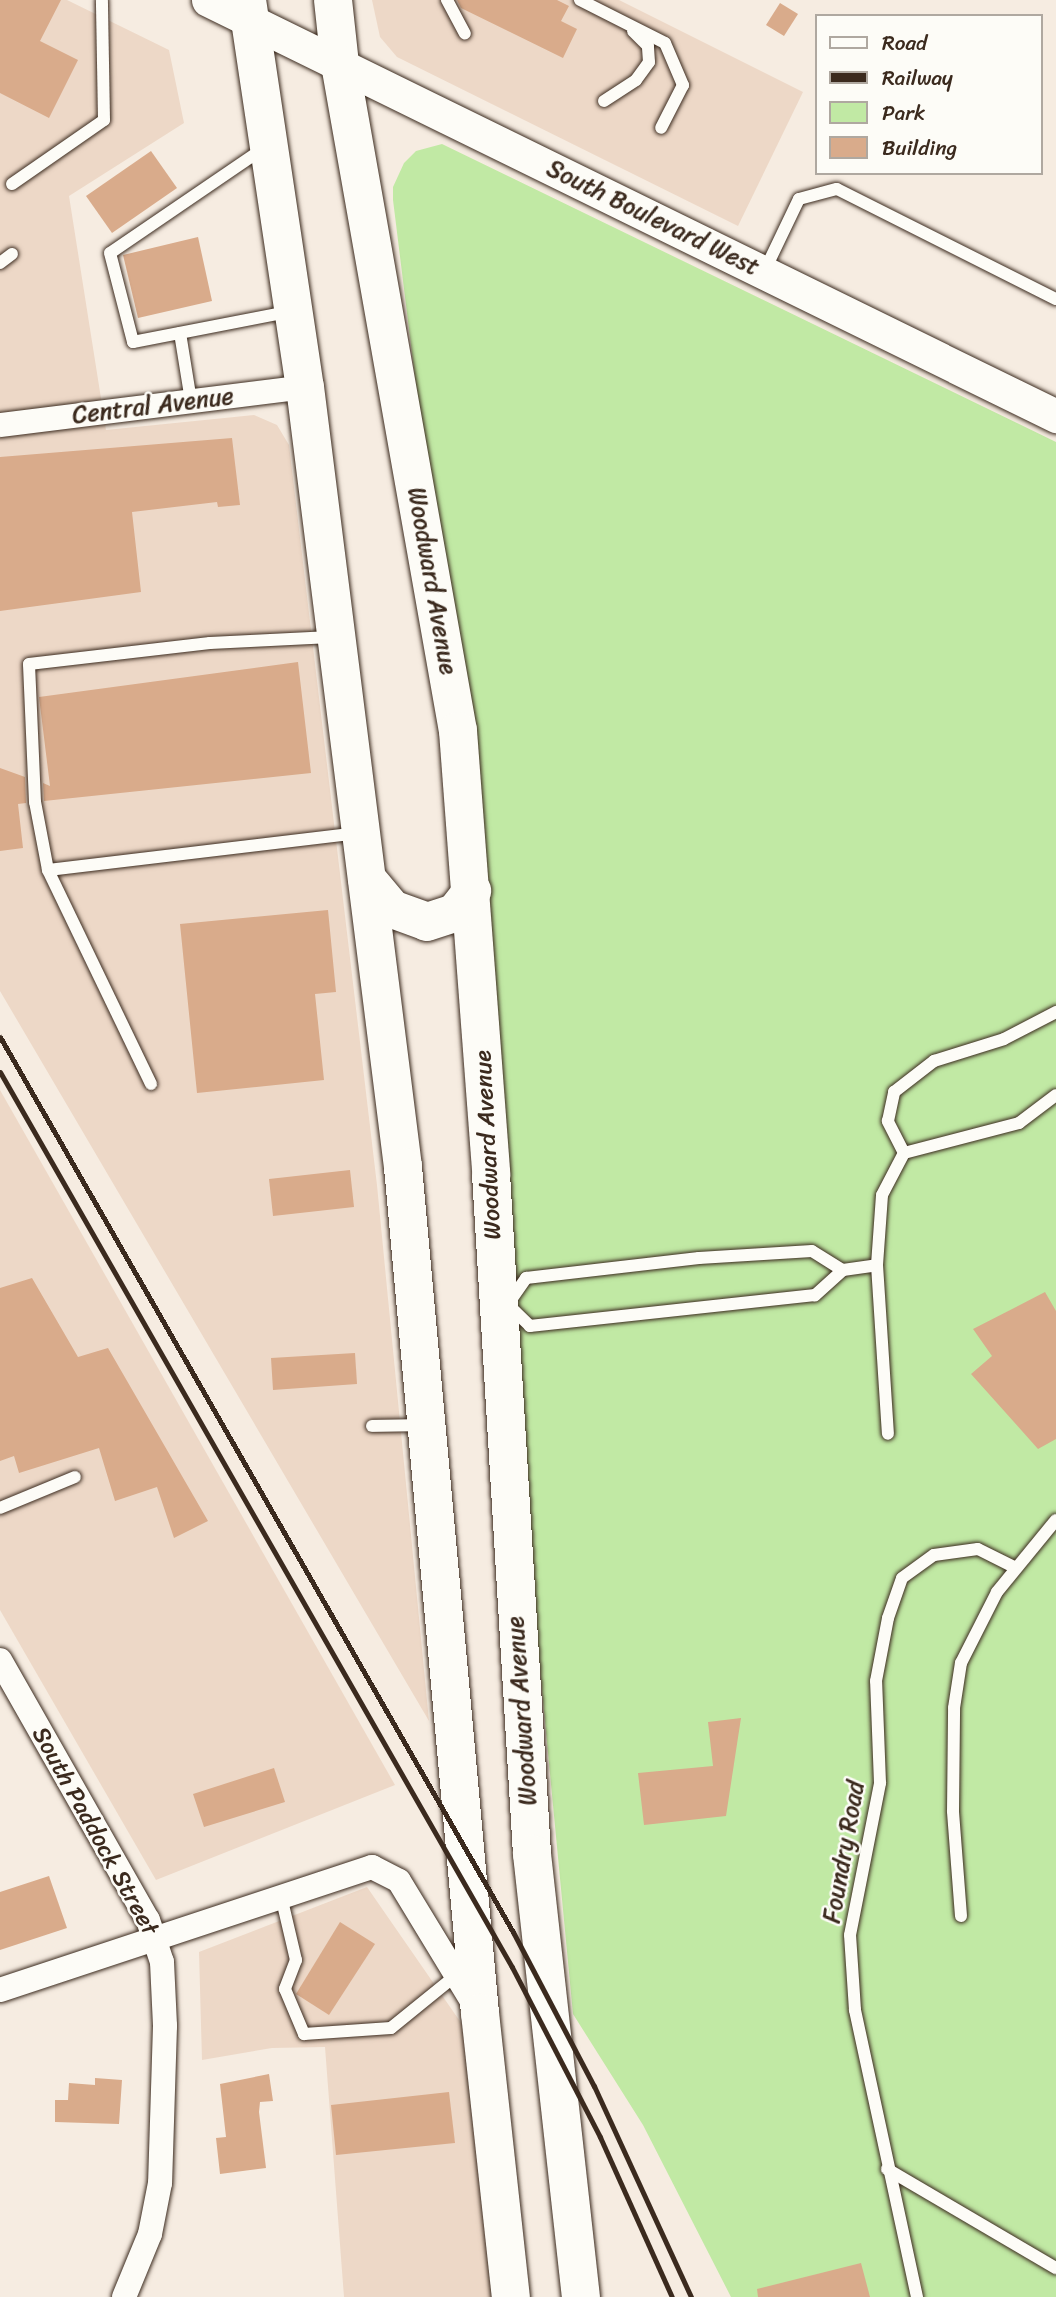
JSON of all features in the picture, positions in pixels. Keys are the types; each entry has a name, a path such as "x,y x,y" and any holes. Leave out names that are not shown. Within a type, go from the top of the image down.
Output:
{"main road":[{"name":"Woodward Avenue","path":"333,0 341,64 458,731 502,1303 532,1854 581,2297"},
{"path":"249,10 295,311 403,1167 480,2013 511,2297"},
{"path":"367,879 392,909 427,922 454,913 472,891"}],"street":[{"name":"South Boulevard West","path":"208,0 249,10 341,64 1056,416"},
{"name":"Central Avenue","path":"0,425 305,387"},
{"name":"South Paddock Street","path":"0,1660 156,1938 165,1994 160,2183 150,2234 124,2297"},
{"path":"0,1990 362,1868 391,1873 480,2013"}],"lane":[{"path":"12,184 104,120 102,0"},
{"path":"447,0 465,34"},
{"path":"580,0 665,43 682,78 661,128"},
{"path":"604,101 636,80 649,62 648,46 624,21"},
{"path":"270,144 110,253 133,342 295,311"},
{"path":"763,272 799,199 837,189 1056,299"},
{"path":"0,263 12,254"},
{"path":"180,333 191,401"},
{"path":"151,1084 48,870 35,802 29,664 210,643 335,636"},
{"path":"48,870 359,833"},
{"path":"904,1153 888,1121 894,1092 934,1061 1004,1039 1056,1012"},
{"path":"888,1434 877,1265 882,1195 904,1153 1019,1122 1056,1095"},
{"path":"843,1270 812,1251 699,1258 526,1278 502,1303 530,1326 543,1325 815,1295 843,1270 877,1265"},
{"path":"372,1426 426,1424"},
{"path":"0,1508 75,1477"},
{"path":"961,1916 953,1811 956,1683 973,1634 1014,1567 1056,1520"},
{"name":"Foundry Road","path":"917,2297 887,2169 855,2010 850,1935 880,1783 876,1681 888,1618 902,1577 934,1555 978,1549 1014,1567"},
{"path":"281,1896 296,1960 285,1989 304,2034 391,2028 455,1976"},
{"path":"887,2169 1056,2269"}],"shaded area":[{"path":"0,0 67,0 169,50 184,123 69,196 106,430 254,415 277,425 289,445 377,1185 429,1721 0,991"},
{"path":"372,0 619,0 803,92 738,226 397,57 380,37"},
{"path":"0,1090 395,1785 156,1880 0,1610"},
{"path":"367,1887 466,2030 497,2297 344,2297 325,2047 272,2048 202,2060 199,1952"}],"green space":[{"path":"442,144 1056,442 1056,2297 731,2297 643,2125 573,2014 421,426 393,200 393,187 404,163 416,151"}],"building":[{"path":"0,0 61,0 40,41 78,60 49,118 0,93"},
{"path":"457,0 557,0 569,6 561,21 577,29 563,58 461,8"},
{"path":"780,3 798,14 784,36 766,25"},
{"path":"151,151 177,188 112,233 86,196"},
{"path":"198,237 212,301 138,318 123,255"},
{"path":"232,438 240,505 218,507 217,502 132,512 141,592 0,611 0,457"},
{"path":"298,662 311,773 44,801 43,783 50,786 39,697"},
{"path":"0,768 25,777 26,803 18,804 23,848 0,851"},
{"path":"328,910 336,992 315,994 324,1080 197,1093 180,924"},
{"path":"350,1170 354,1207 273,1216 269,1179"},
{"path":"32,1278 78,1357 108,1348 208,1521 174,1538 157,1487 115,1501 99,1448 19,1473 14,1456 0,1461 0,1288"},
{"path":"1045,1292 1056,1311 1056,1439 1038,1449 971,1374 992,1356 973,1329"},
{"path":"355,1353 357,1384 273,1390 271,1358"},
{"path":"741,1718 726,1816 644,1825 638,1773 713,1766 708,1722"},
{"path":"274,1768 285,1802 204,1827 193,1794"},
{"path":"49,1876 67,1928 0,1950 0,1892"},
{"path":"340,1922 375,1944 329,2015 296,1994"},
{"path":"269,2074 273,2101 260,2102 259,2112 266,2168 220,2174 216,2138 226,2137 220,2084"},
{"path":"95,2078 122,2080 119,2124 55,2122 55,2100 68,2100 69,2083 95,2085"},
{"path":"449,2092 455,2143 336,2155 331,2105"},
{"path":"861,2263 870,2297 758,2297 757,2289"}],"railway":[{"path":"0,1037 513,1932 594,2086 691,2297"},
{"path":"0,1072 512,1967 600,2137 672,2297"}]}
